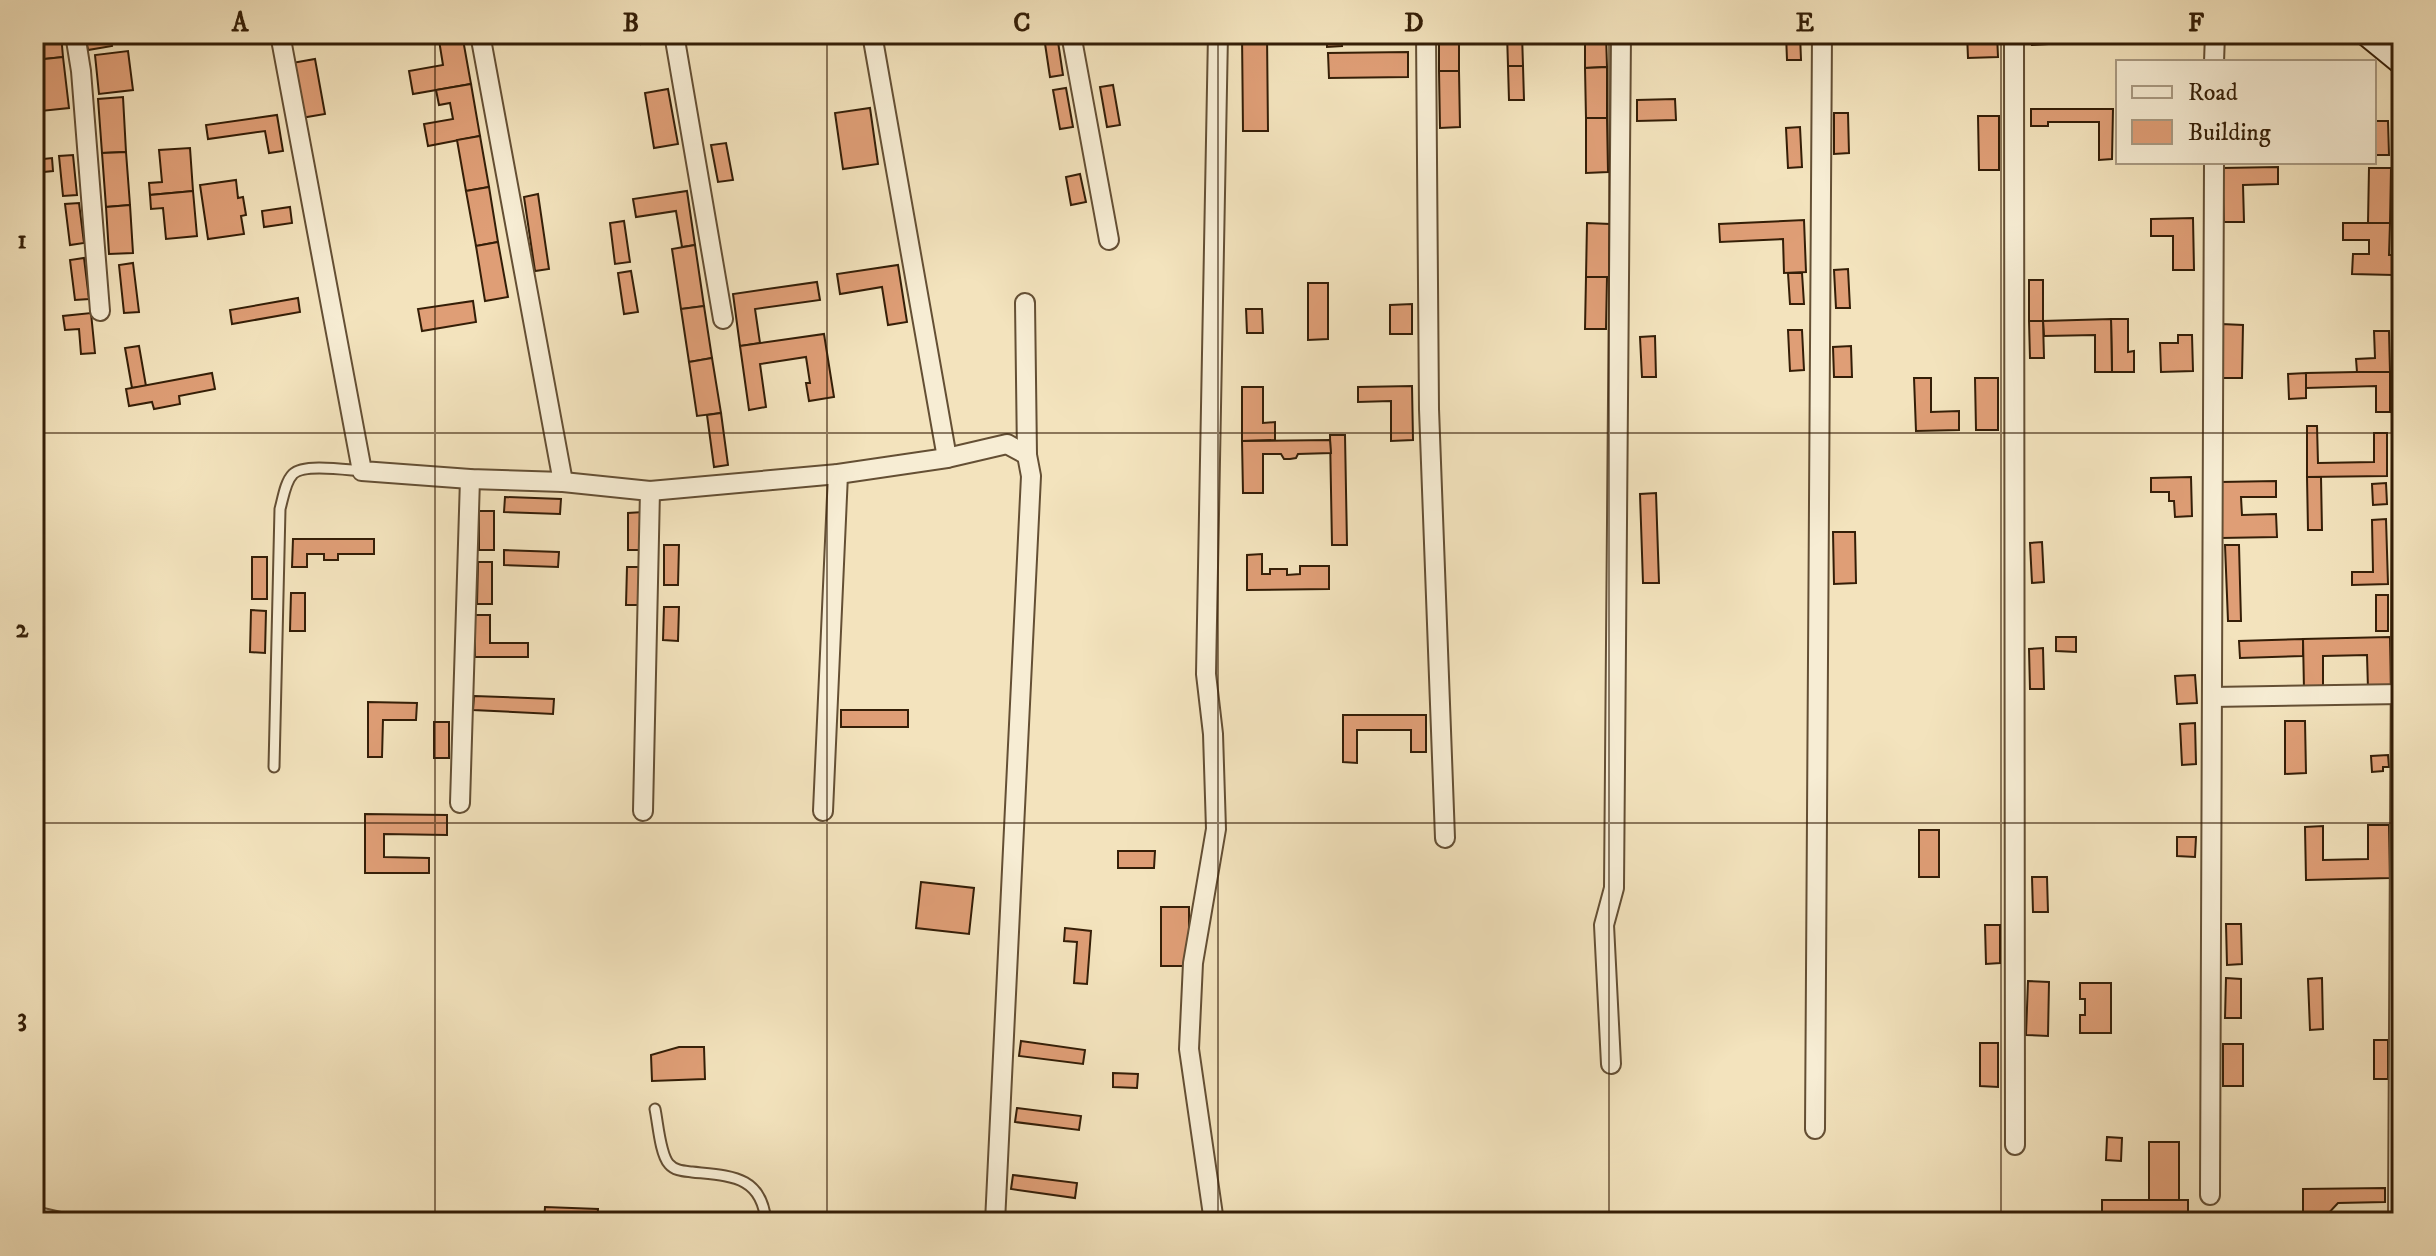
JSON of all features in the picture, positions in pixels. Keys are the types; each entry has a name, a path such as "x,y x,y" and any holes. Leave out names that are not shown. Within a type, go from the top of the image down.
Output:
{"street":[{"path":"75,34 81,71 100,311"},
{"path":"280,34 362,471 563,482 650,491 838,474 947,458 1007,444 1027,455"},
{"path":"480,34 563,482"},
{"path":"674,34 723,319"},
{"path":"872,34 947,458"},
{"path":"1071,34 1109,240"},
{"path":"1214,1222 1189,1049 1193,963 1216,829 1213,734 1206,674 1218,34"},
{"path":"1426,34 1429,409 1445,838"},
{"path":"1611,1064 1604,925 1615,874 1621,34"},
{"path":"1815,1129 1822,34"},
{"path":"2014,34 2015,1145"},
{"path":"2214,60 2215,34"},
{"path":"2369,34 2402,61"},
{"path":"2210,1195 2214,164"},
{"path":"995,1222 1031,476 1027,455 1025,303"},
{"path":"2398,1222 2402,452"},
{"path":"823,811 838,474"},
{"path":"460,803 470,479"},
{"path":"643,811 650,491"},
{"path":"2212,697 2401,694"},
{"path":"34,1216 60,1222"}],"lane":[{"path":"274,767 280,509 293,473 302,468 362,471"},
{"path":"655,1109 665,1157 670,1166 680,1171 735,1176 756,1191 765,1210 766,1222"}],"building":[{"path":"34,34 61,34 63,57 35,60"},
{"path":"85,34 110,34 112,46 88,50"},
{"path":"438,34 462,34 471,84 413,94 409,71 443,65"},
{"path":"639,34 659,34 660,40 641,44"},
{"path":"1242,34 1267,34 1268,131 1243,131"},
{"path":"1327,34 1341,34 1342,46 1327,47"},
{"path":"1439,34 1459,34 1459,71 1439,71"},
{"path":"1507,34 1522,34 1523,66 1508,66"},
{"path":"1585,34 1606,34 1607,67 1585,68"},
{"path":"1786,34 1800,34 1801,60 1787,60"},
{"path":"1967,34 1997,34 1998,57 1968,58"},
{"path":"2032,34 2048,34 2048,44 2032,45"},
{"path":"1057,35 1063,75 1050,77 1044,37"},
{"path":"128,51 133,90 99,94 95,55"},
{"path":"1408,52 1408,77 1329,78 1328,53"},
{"path":"63,57 69,108 41,111 35,60"},
{"path":"315,59 325,114 301,118 292,63"},
{"path":"1508,66 1523,66 1524,100 1509,100"},
{"path":"1607,67 1607,118 1586,118 1585,68"},
{"path":"1439,71 1459,71 1460,127 1440,128"},
{"path":"471,84 480,136 428,146 424,124 453,119 450,103 439,105 436,90"},
{"path":"1113,85 1120,125 1107,127 1100,87"},
{"path":"1066,88 1073,127 1060,129 1053,90"},
{"path":"668,89 678,144 654,148 645,93"},
{"path":"123,97 126,152 102,153 98,99"},
{"path":"1675,99 1676,120 1637,121 1637,100"},
{"path":"870,108 878,164 843,169 835,113"},
{"path":"2031,109 2113,109 2112,159 2099,160 2099,122 2048,122 2048,126 2031,126"},
{"path":"1834,113 1848,113 1849,153 1834,154"},
{"path":"277,115 283,151 269,153 265,131 208,139 206,125"},
{"path":"1978,116 1999,116 1999,170 1979,170"},
{"path":"1586,118 1607,118 1608,172 1586,173"},
{"path":"2376,121 2388,121 2389,155 2376,155"},
{"path":"1800,127 1802,167 1788,168 1786,128"},
{"path":"480,136 489,187 466,191 457,140"},
{"path":"726,143 733,180 718,182 711,145"},
{"path":"190,148 193,191 150,195 149,183 162,182 159,150"},
{"path":"126,152 130,205 106,207 102,153"},
{"path":"73,155 77,195 63,196 59,156"},
{"path":"52,158 53,171 34,173 34,160"},
{"path":"2278,167 2278,184 2243,185 2244,222 2224,222 2222,168"},
{"path":"2369,168 2391,168 2390,223 2368,223"},
{"path":"1080,174 1086,202 1071,205 1066,177"},
{"path":"236,180 238,198 243,197 246,215 241,216 244,234 208,239 200,185"},
{"path":"489,187 498,242 476,246 466,191"},
{"path":"193,191 197,236 166,239 163,208 151,209 150,195"},
{"path":"687,191 695,245 682,247 676,211 636,217 633,199"},
{"path":"538,194 549,269 535,271 524,197"},
{"path":"79,203 84,243 70,245 65,204"},
{"path":"130,205 133,253 109,254 106,207"},
{"path":"290,207 292,223 264,227 262,211"},
{"path":"2193,218 2194,270 2173,270 2173,236 2151,236 2151,219"},
{"path":"1804,220 1806,272 1784,273 1783,239 1720,242 1719,224"},
{"path":"624,221 630,262 615,264 610,223"},
{"path":"1587,223 1610,224 1609,277 1586,277"},
{"path":"2343,223 2390,223 2389,255 2393,255 2393,275 2352,274 2353,254 2369,254 2369,240 2343,240"},
{"path":"498,242 508,297 485,301 476,246"},
{"path":"695,245 704,306 681,309 672,249"},
{"path":"84,258 89,299 75,300 70,260"},
{"path":"133,263 139,312 124,313 119,265"},
{"path":"898,265 907,322 888,325 882,287 840,294 837,274"},
{"path":"1848,269 1850,308 1836,308 1834,270"},
{"path":"631,271 638,312 624,314 618,273"},
{"path":"1788,273 1802,273 1804,304 1790,304"},
{"path":"1586,277 1607,277 1606,329 1585,329"},
{"path":"2029,280 2043,280 2043,321 2029,321"},
{"path":"817,282 820,300 755,309 760,343 740,346 733,294"},
{"path":"1308,283 1328,283 1328,339 1308,340"},
{"path":"298,298 300,312 232,324 230,310"},
{"path":"473,301 476,322 422,331 418,309"},
{"path":"1412,304 1412,334 1390,334 1390,305"},
{"path":"704,306 712,358 689,362 681,309"},
{"path":"1246,309 1262,309 1263,333 1247,333"},
{"path":"91,313 95,353 81,354 79,329 65,330 63,316"},
{"path":"2111,319 2128,319 2128,352 2134,351 2134,372 2112,372"},
{"path":"2111,319 2112,372 2095,372 2095,335 2044,336 2043,321"},
{"path":"2029,321 2043,321 2044,358 2030,358"},
{"path":"2221,324 2243,325 2242,378 2220,378"},
{"path":"1788,330 1802,330 1804,370 1790,371"},
{"path":"2374,331 2389,331 2390,372 2357,372 2356,359 2375,358"},
{"path":"824,334 834,397 809,401 806,357 760,364 766,407 749,410 740,346"},
{"path":"2178,335 2192,335 2193,371 2161,372 2160,343 2178,343"},
{"path":"1655,336 1656,377 1642,377 1640,337"},
{"path":"139,346 146,386 132,388 125,348"},
{"path":"1851,346 1852,377 1834,377 1833,347"},
{"path":"712,358 721,413 697,416 689,362"},
{"path":"2390,372 2390,412 2376,412 2376,386 2306,388 2306,373"},
{"path":"212,373 215,389 179,396 180,404 154,409 152,402 129,406 126,389"},
{"path":"2306,373 2306,398 2289,399 2288,374"},
{"path":"1914,378 1931,378 1931,412 1959,411 1959,430 1916,431"},
{"path":"1975,378 1998,378 1998,430 1976,430"},
{"path":"1412,386 1413,440 1391,441 1391,401 1358,402 1358,387"},
{"path":"1242,387 1263,387 1263,423 1275,422 1275,440 1242,441"},
{"path":"721,413 728,465 714,467 707,415"},
{"path":"2307,426 2317,426 2318,463 2374,462 2374,433 2387,433 2387,476 2307,477"},
{"path":"1330,435 1345,435 1347,545 1332,545"},
{"path":"1330,440 1331,453 1298,454 1290,459 1284,459 1281,454 1263,454 1263,493 1243,493 1242,441"},
{"path":"2191,477 2192,516 2175,517 2174,501 2169,501 2169,492 2151,492 2151,478"},
{"path":"2307,477 2321,477 2322,530 2308,530"},
{"path":"2276,481 2276,497 2241,497 2242,515 2276,514 2277,537 2221,538 2220,482"},
{"path":"2386,483 2387,504 2373,505 2372,484"},
{"path":"1656,493 1659,583 1643,583 1640,494"},
{"path":"505,497 561,499 560,514 504,512"},
{"path":"479,511 494,511 494,550 479,550"},
{"path":"643,512 643,550 628,550 628,513"},
{"path":"2386,519 2388,584 2352,585 2352,572 2373,572 2372,520"},
{"path":"1833,532 1855,532 1856,583 1834,584"},
{"path":"293,539 374,539 374,554 338,554 338,560 324,560 324,554 307,554 307,567 292,567"},
{"path":"2042,542 2044,582 2032,583 2030,543"},
{"path":"664,545 679,545 678,585 664,585"},
{"path":"2225,545 2239,545 2241,621 2228,621"},
{"path":"504,550 559,552 558,567 504,565"},
{"path":"1262,554 1262,574 1270,574 1270,569 1287,569 1287,575 1300,574 1300,566 1329,566 1329,589 1247,590 1247,555"},
{"path":"252,557 267,557 267,599 252,599"},
{"path":"478,562 492,562 492,604 477,604"},
{"path":"627,567 642,567 641,605 626,605"},
{"path":"291,593 305,593 305,631 290,631"},
{"path":"2376,595 2388,595 2388,631 2376,631"},
{"path":"664,607 679,607 678,641 663,640"},
{"path":"251,610 266,611 265,653 250,652"},
{"path":"475,615 490,615 490,643 528,643 528,657 475,657"},
{"path":"2056,637 2076,637 2076,652 2056,651"},
{"path":"2390,637 2391,689 2368,689 2367,655 2323,656 2323,689 2304,690 2303,639"},
{"path":"2303,639 2303,656 2240,658 2239,641"},
{"path":"2043,648 2044,689 2030,689 2029,649"},
{"path":"2195,675 2197,703 2177,704 2175,676"},
{"path":"474,696 554,699 553,714 473,710"},
{"path":"368,702 417,703 416,720 383,720 382,757 368,757"},
{"path":"841,710 908,710 908,727 841,727"},
{"path":"1343,715 1426,715 1426,752 1411,752 1411,730 1357,730 1357,763 1343,762"},
{"path":"2285,721 2305,721 2306,773 2285,774"},
{"path":"434,722 449,722 449,758 434,758"},
{"path":"2195,723 2196,764 2182,765 2180,724"},
{"path":"2388,755 2389,767 2372,772 2371,756"},
{"path":"365,814 447,815 447,835 384,834 384,857 429,858 429,873 365,873"},
{"path":"2368,825 2389,825 2390,878 2306,880 2305,827 2323,826 2323,860 2368,859"},
{"path":"1919,830 1939,830 1939,877 1919,877"},
{"path":"2177,837 2196,837 2195,857 2177,856"},
{"path":"1118,851 1155,851 1154,868 1118,868"},
{"path":"2032,877 2047,877 2048,912 2033,912"},
{"path":"921,882 974,888 969,934 916,928"},
{"path":"1161,907 1189,907 1189,966 1161,966"},
{"path":"2226,924 2241,924 2242,964 2227,965"},
{"path":"1985,925 2000,925 2000,963 1986,964"},
{"path":"1065,928 1091,931 1087,984 1074,983 1077,942 1064,941"},
{"path":"2226,978 2241,979 2241,1018 2225,1018"},
{"path":"2322,978 2323,1029 2310,1030 2308,979"},
{"path":"2028,981 2049,982 2048,1036 2026,1035"},
{"path":"2080,983 2111,983 2111,1033 2080,1033 2080,1015 2085,1015 2085,999 2080,999"},
{"path":"2374,1040 2388,1040 2388,1079 2374,1079"},
{"path":"1021,1041 1085,1050 1083,1064 1019,1056"},
{"path":"1980,1043 1998,1043 1998,1087 1980,1086"},
{"path":"2223,1044 2243,1044 2243,1086 2223,1086"},
{"path":"679,1047 704,1047 705,1079 652,1081 651,1055"},
{"path":"1113,1073 1138,1074 1137,1088 1113,1087"},
{"path":"1017,1108 1081,1116 1079,1130 1015,1122"},
{"path":"2107,1137 2122,1138 2121,1161 2106,1160"},
{"path":"2149,1142 2179,1142 2179,1200 2149,1200"},
{"path":"1013,1175 1077,1183 1075,1198 1011,1189"},
{"path":"2385,1188 2385,1202 2338,1203 2324,1218 2325,1222 2303,1222 2303,1189"},
{"path":"2102,1200 2188,1200 2188,1222 2166,1222 2166,1218 2120,1218 2120,1222 2102,1222"},
{"path":"545,1207 598,1209 597,1222 544,1222"},
{"path":"598,1212 650,1214 650,1222 597,1222"}]}
